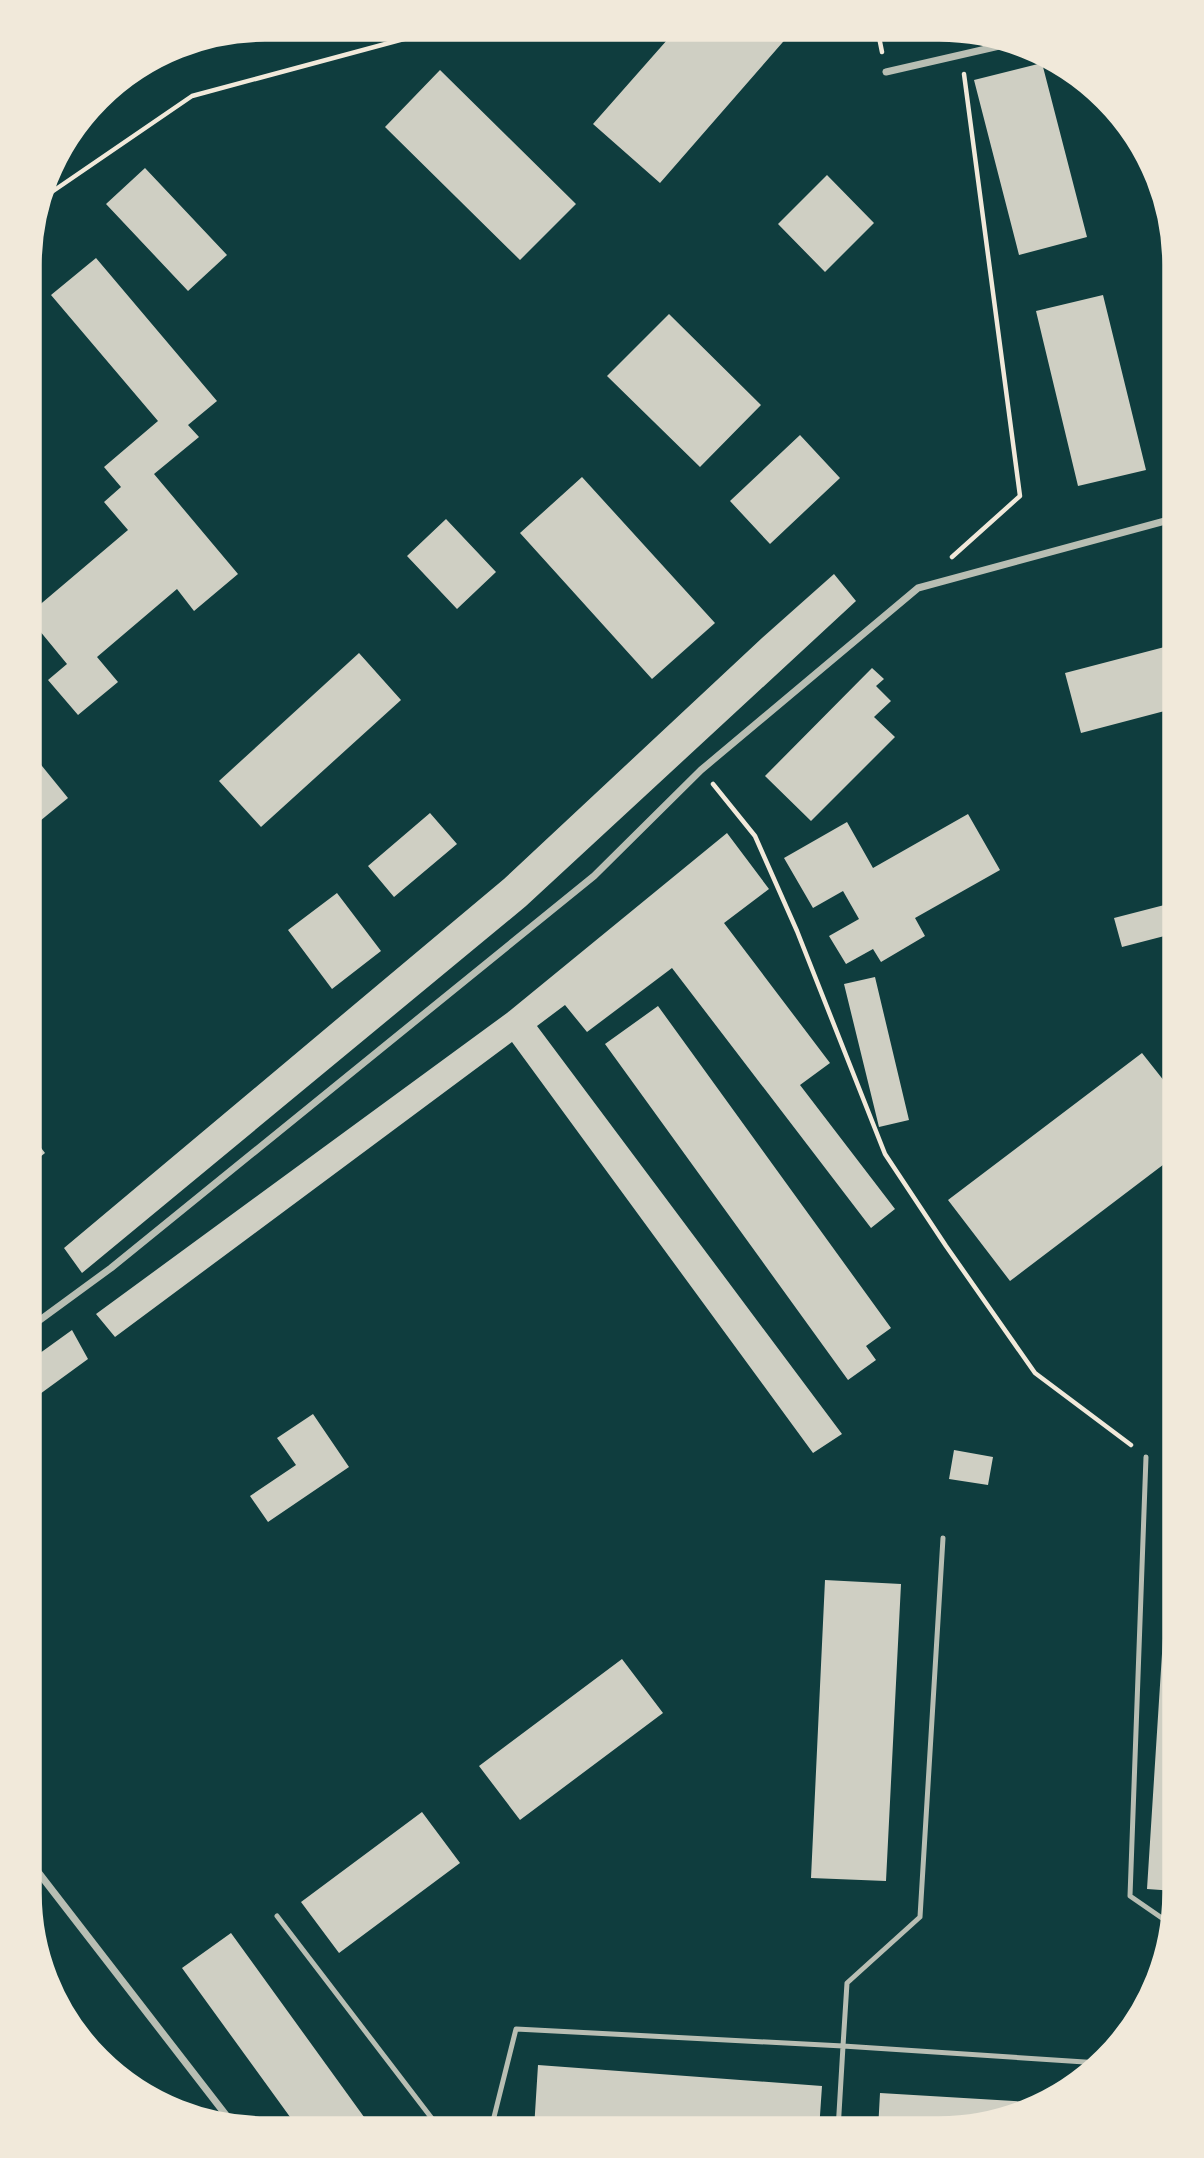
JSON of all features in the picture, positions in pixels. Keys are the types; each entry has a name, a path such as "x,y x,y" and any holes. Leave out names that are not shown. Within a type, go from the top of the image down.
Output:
{"street":[{"path":"886,72 994,48"},
{"path":"40,1320 111,1268 594,876 701,770 918,587 1164,521"},
{"path":"40,1875 225,2114"}],"lane":[{"path":"1146,1457 1130,1896 1162,1918"},
{"path":"839,2118 847,1983 920,1917 943,1538"},
{"path":"277,1916 432,2118"},
{"path":"494,2118 516,2029 1086,2062"}],"path":[{"path":"53,191 191,96 400,40"},
{"path":"948,560 1020,496 962,56"},
{"path":"701,770 755,836 818,982 885,1154 1035,1373 1163,1470"}],"building":[{"path":"667,40 785,40 660,183 593,124"},
{"path":"1039,64 1043,66 1087,237 1019,255 974,80"},
{"path":"440,70 576,204 520,260 385,127"},
{"path":"145,168 227,255 188,291 106,204"},
{"path":"827,175 874,223 825,272 778,224"},
{"path":"96,258 217,401 188,425 199,437 154,474 238,574 194,611 177,589 97,657 118,682 78,715 48,680 67,664 40,631 40,605 128,530 104,502 121,487 104,467 158,421 51,295"},
{"path":"1103,295 1146,470 1078,486 1036,311"},
{"path":"669,314 761,405 700,467 607,376"},
{"path":"800,435 840,478 770,544 730,501"},
{"path":"582,477 715,623 652,679 520,533"},
{"path":"446,519 496,572 457,609 407,556"},
{"path":"834,574 856,601 526,906 82,1273 64,1248 504,879"},
{"path":"1164,647 1164,711 1081,733 1065,673"},
{"path":"359,653 401,700 261,827 219,781"},
{"path":"872,668 884,679 876,686 891,701 874,717 895,737 811,821 765,776"},
{"path":"40,764 68,798 40,821"},
{"path":"430,813 457,844 394,897 368,866"},
{"path":"968,814 1000,870 915,918 925,936 881,962 873,949 846,964 829,936 859,919 843,891 813,908 784,858 847,822 873,868"},
{"path":"727,833 769,889 724,923 830,1063 800,1085 895,1209 871,1228 672,968 587,1032 565,1005 537,1026 842,1434 813,1453 512,1042 115,1337 96,1314 507,1013"},
{"path":"337,893 381,951 332,989 288,930"},
{"path":"1164,905 1164,936 1122,947 1114,918"},
{"path":"875,977 909,1120 879,1127 844,984"},
{"path":"658,1006 891,1328 866,1346 876,1360 848,1380 605,1044"},
{"path":"1142,1053 1164,1080 1163,1165 1010,1281 948,1200"},
{"path":"72,1330 88,1359 40,1394 40,1353"},
{"path":"313,1414 349,1467 268,1522 250,1496 296,1465 277,1438"},
{"path":"954,1450 993,1457 988,1485 949,1479"},
{"path":"825,1580 901,1584 886,1881 811,1878"},
{"path":"1163,1635 1163,1890 1147,1889"},
{"path":"622,1659 663,1713 520,1820 479,1766"},
{"path":"422,1812 460,1863 339,1953 301,1902"},
{"path":"231,1933 365,2118 291,2118 182,1968"},
{"path":"538,2065 822,2086 820,2118 535,2118"},
{"path":"880,2093 1022,2102 968,2116 879,2118"}]}
